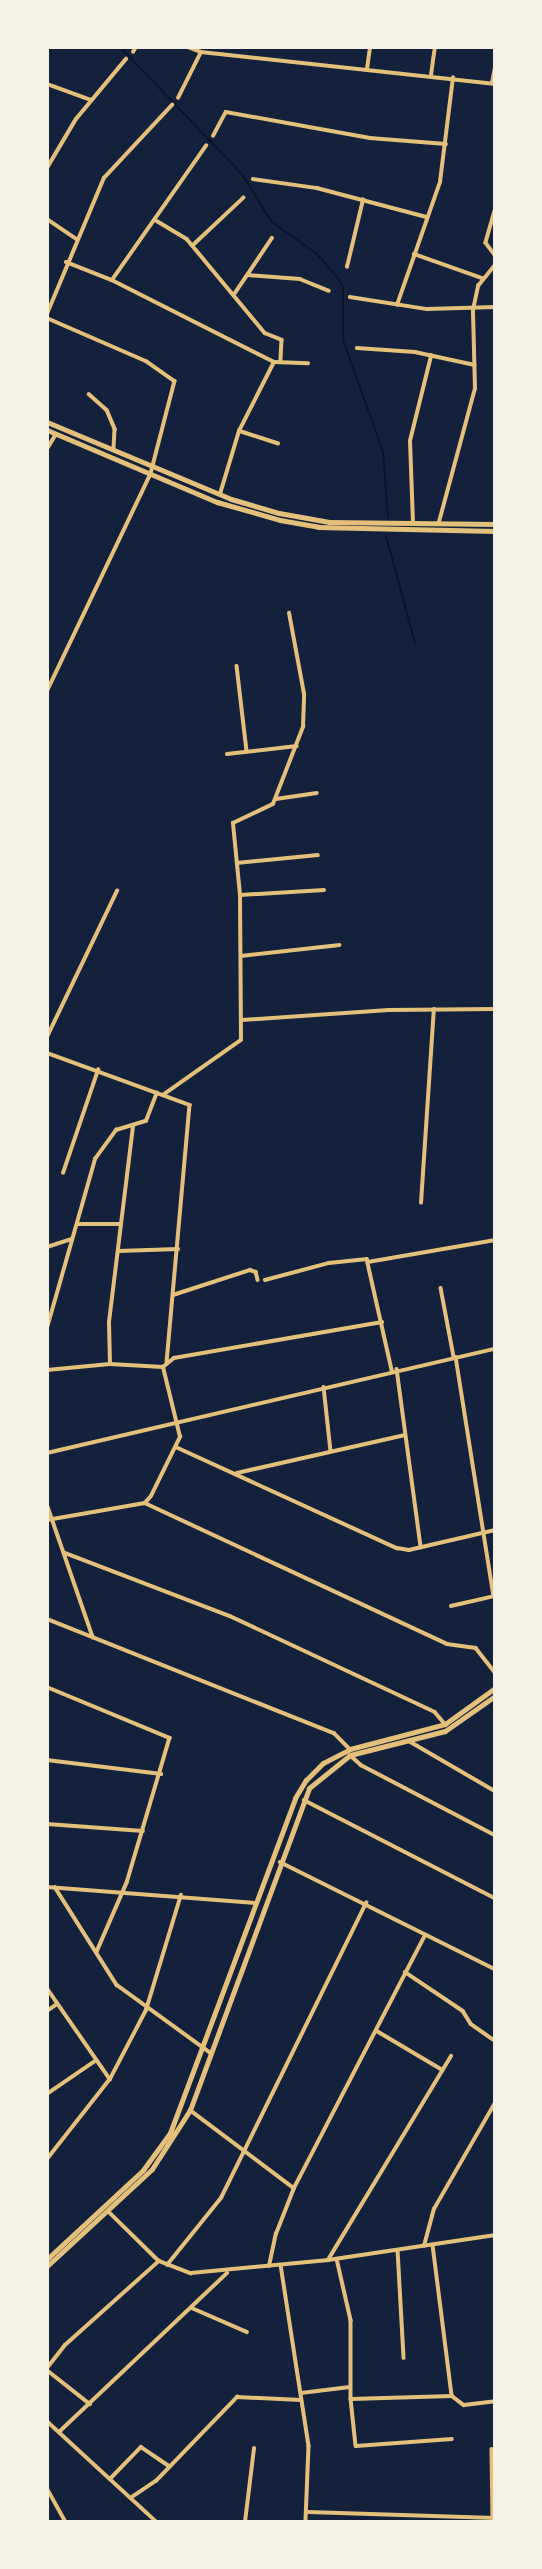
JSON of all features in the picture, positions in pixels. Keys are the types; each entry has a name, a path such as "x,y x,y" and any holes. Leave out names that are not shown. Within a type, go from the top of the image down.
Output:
{"main road":[{"path":"47,422 114,450 152,471 234,508 318,527 495,531"},
{"path":"47,430 237,501 314,521 495,524"},
{"path":"234,508 237,501"},
{"path":"47,2259 156,2155 179,2116 300,1788 323,1763 350,1752 446,1724 495,1688"},
{"path":"47,2266 158,2163 190,2110 302,1800 321,1775 350,1752 445,1731 495,1696"}],"street":[{"path":"188,47 201,52 493,84 495,67"},
{"path":"366,70 370,47"},
{"path":"430,75 435,47"},
{"path":"178,98 201,52"},
{"path":"47,168 91,100 125,59"},
{"path":"397,305 440,182 453,78"},
{"path":"47,84 91,100"},
{"path":"47,692 152,471 173,376 47,316 66,262 104,178 172,104"},
{"path":"213,136 226,112 370,138 446,144"},
{"path":"112,280 157,221 206,146"},
{"path":"253,179 363,200 427,217"},
{"path":"193,245 243,198"},
{"path":"347,267 363,200"},
{"path":"495,211 486,243 495,255"},
{"path":"47,219 77,239"},
{"path":"157,221 193,245 236,293 265,333 282,340 281,362"},
{"path":"236,293 272,238"},
{"path":"414,254 482,278"},
{"path":"66,262 112,280 274,362 308,363"},
{"path":"439,522 475,389 473,310 482,278 495,265"},
{"path":"248,275 300,279 329,291"},
{"path":"350,297 397,305 473,310 495,307"},
{"path":"357,348 431,356 475,365"},
{"path":"413,523 410,441 431,356"},
{"path":"220,495 239,431 274,362"},
{"path":"89,394 107,410 114,429 114,450"},
{"path":"239,431 278,443"},
{"path":"47,449 56,434"},
{"path":"163,1095 238,1045 242,1020 240,895 233,823 270,809 298,746 306,710 289,612"},
{"path":"237,666 247,751"},
{"path":"227,754 298,746"},
{"path":"276,799 317,793"},
{"path":"237,863 318,855"},
{"path":"240,895 324,890"},
{"path":"47,1037 117,891"},
{"path":"241,956 339,945"},
{"path":"242,1020 434,1009 495,1009"},
{"path":"421,1203 434,1009"},
{"path":"47,1053 187,1102 192,1112 165,1364 178,1422 176,1447 145,1503"},
{"path":"63,1173 98,1070"},
{"path":"47,1328 95,1159 113,1132 146,1121 157,1093"},
{"path":"110,1364 108,1322 133,1127"},
{"path":"77,1224 120,1224"},
{"path":"47,1247 71,1239"},
{"path":"368,1262 495,1240"},
{"path":"118,1251 178,1249"},
{"path":"265,1280 329,1263 364,1258 368,1262 395,1370 421,1548"},
{"path":"173,1295 250,1270 256,1272 258,1280"},
{"path":"441,1287 495,1596 451,1606"},
{"path":"47,1370 110,1364 165,1364 189,1353 382,1322"},
{"path":"47,1453 395,1370 495,1349"},
{"path":"324,1387 331,1451"},
{"path":"235,1474 405,1435"},
{"path":"176,1447 397,1548 421,1548 495,1530"},
{"path":"50,1519 145,1503 447,1644 476,1648 495,1672"},
{"path":"47,1504 93,1637"},
{"path":"65,1553 230,1616 435,1712 446,1724"},
{"path":"47,1619 334,1733 350,1752 495,1835"},
{"path":"47,1687 168,1734 170,1744 124,1890 97,1952"},
{"path":"409,1741 495,1791"},
{"path":"47,1760 161,1774"},
{"path":"302,1800 495,1898"},
{"path":"47,1824 143,1831"},
{"path":"279,1862 495,1969"},
{"path":"47,1886 124,1890 257,1903"},
{"path":"55,1887 117,1985 146,2010 211,2053"},
{"path":"47,2159 110,2079 146,2010 181,1895"},
{"path":"167,2265 214,2209 366,1903"},
{"path":"270,2266 276,2234 294,2188 425,1935"},
{"path":"405,1972 463,2011 471,2024 495,2041"},
{"path":"47,1988 110,2079"},
{"path":"47,2011 57,2004"},
{"path":"377,2031 441,2069"},
{"path":"328,2260 451,2056"},
{"path":"47,2094 95,2061"},
{"path":"424,2246 435,2209 495,2103"},
{"path":"190,2110 294,2188"},
{"path":"107,2211 159,2261 191,2273 328,2260 495,2235"},
{"path":"433,2245 452,2396"},
{"path":"398,2250 404,2358"},
{"path":"337,2258 351,2320 351,2399 356,2446 452,2439"},
{"path":"90,2404 47,2369 65,2345 159,2261"},
{"path":"281,2265 309,2446 306,2522"},
{"path":"59,2432 229,2271"},
{"path":"192,2308 247,2332"},
{"path":"301,2393 351,2386"},
{"path":"351,2399 452,2396 464,2405 495,2401"},
{"path":"132,2497 170,2467 237,2397 302,2400"},
{"path":"47,2421 157,2522"},
{"path":"111,2479 141,2447 170,2467"},
{"path":"245,2522 254,2449"},
{"path":"307,2512 494,2518 492,2449"},
{"path":"47,2488 66,2522"}],"waterway":[{"path":"120,47 242,174 271,221 317,254 338,278 343,288 343,340 383,452 388,518"},
{"path":"386,536 415,643"}]}
